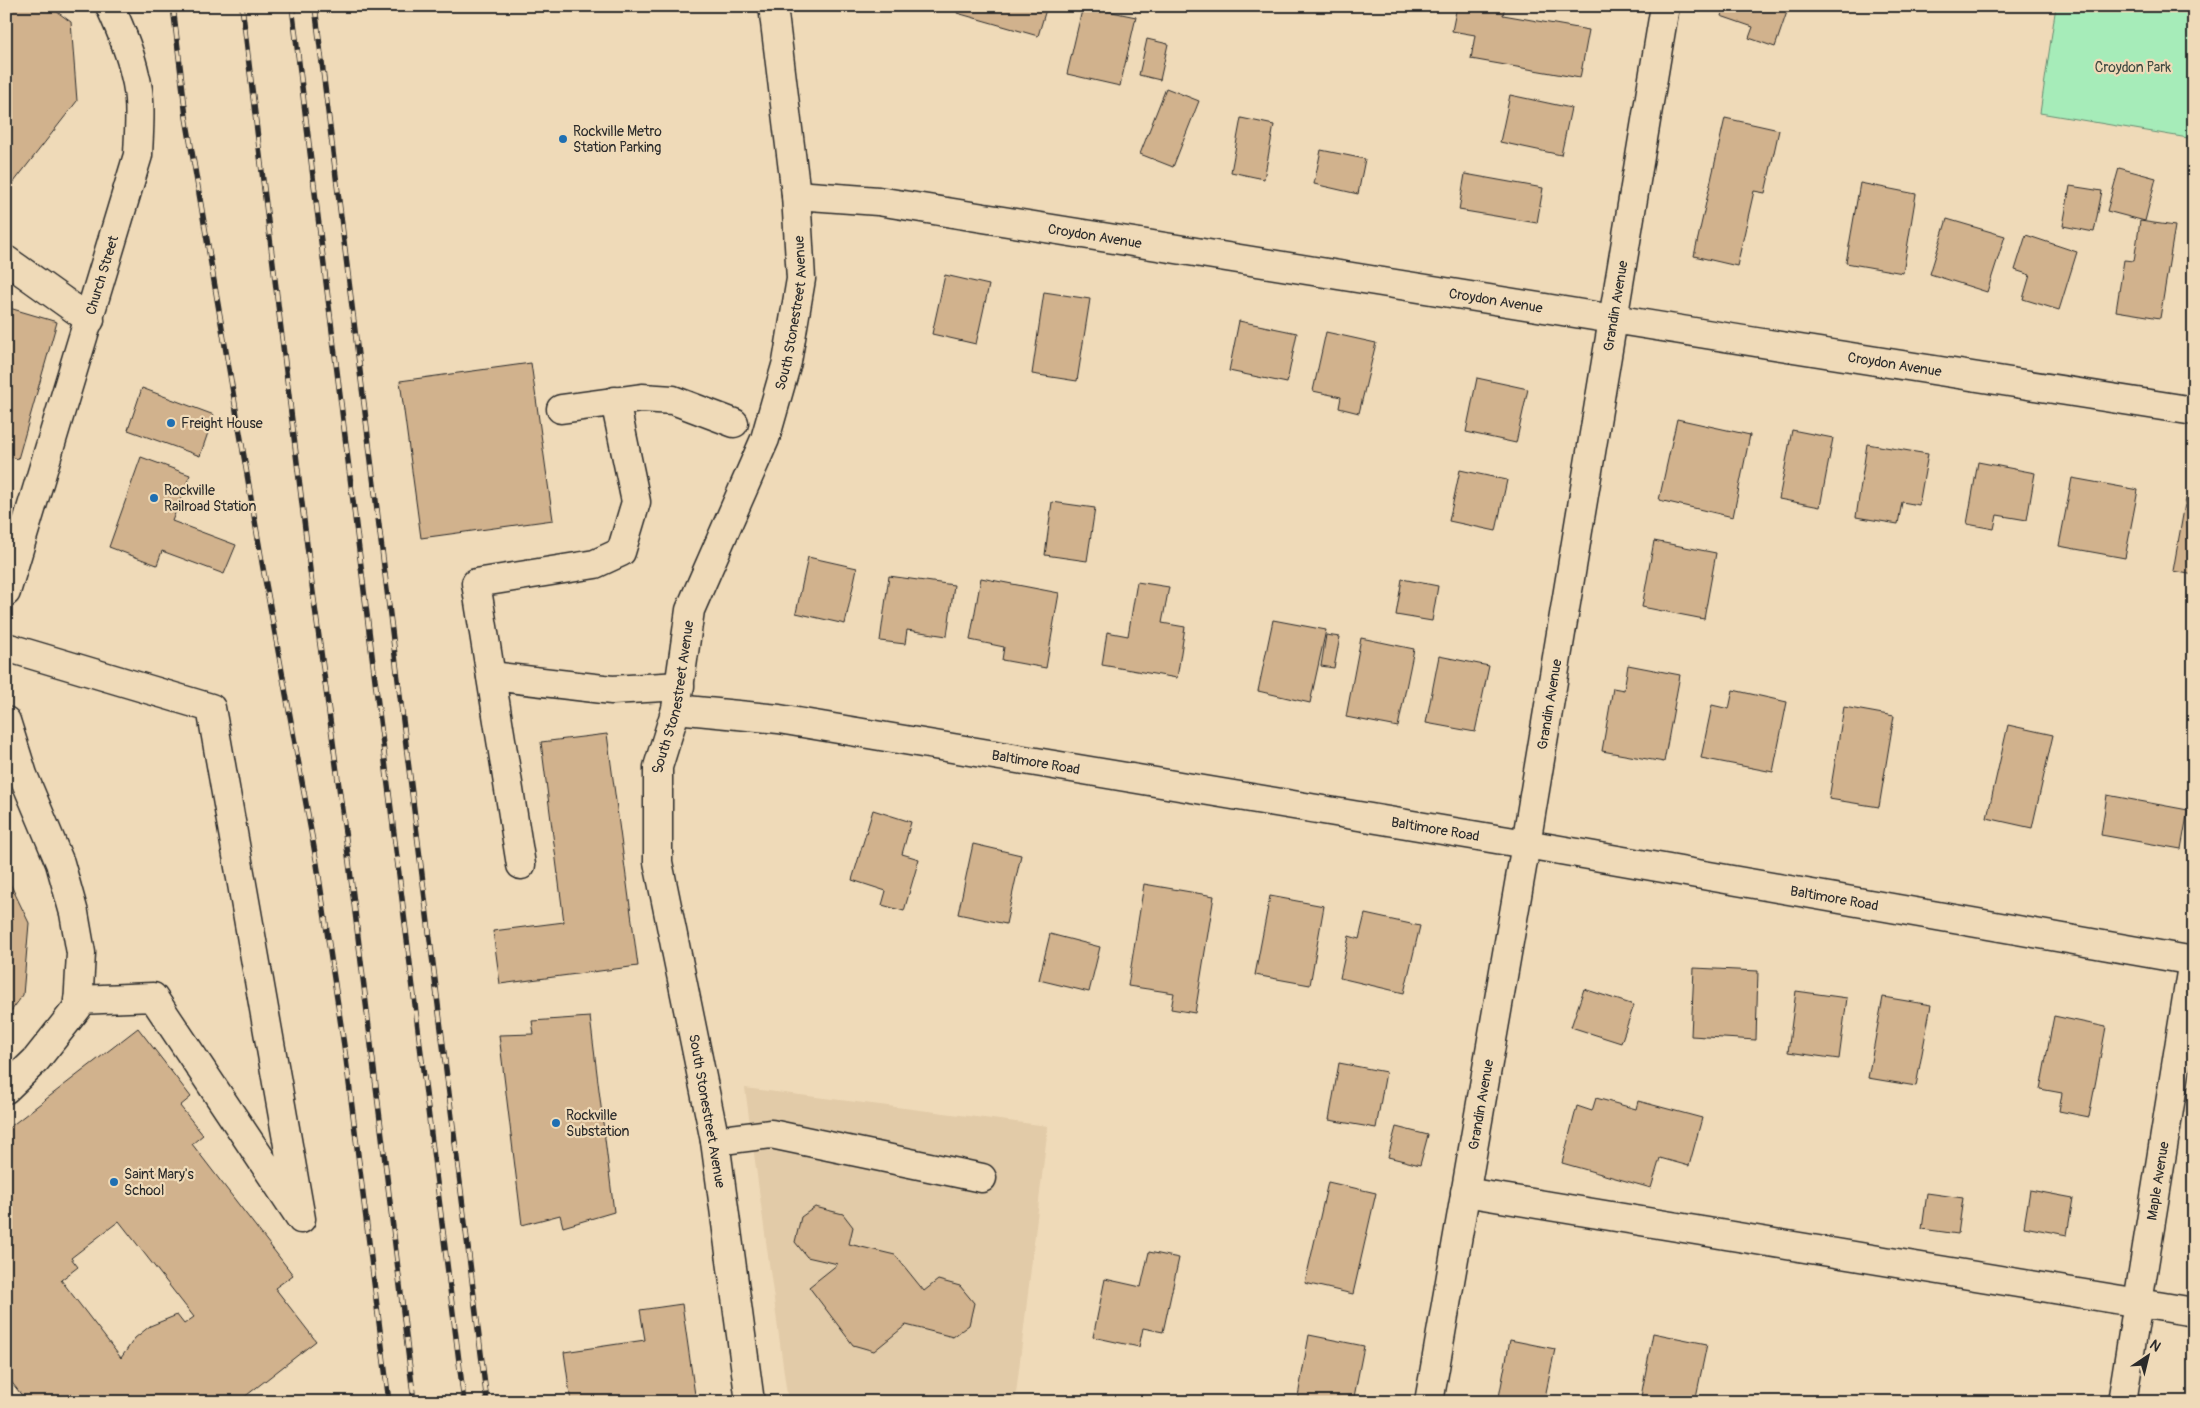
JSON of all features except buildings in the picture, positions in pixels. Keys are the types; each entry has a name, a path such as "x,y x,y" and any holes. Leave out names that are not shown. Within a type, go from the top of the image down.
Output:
{"street":[{"name":"Church Street","path":"6,592 14,540 90,320 138,155 139,115 136,76 110,6"},
{"name":"South Stonestreet Avenue","path":"750,1402 715,1141 658,862 658,767 678,697 690,610 765,439 787,362 801,279 796,196 773,6"},
{"name":"Grandin Avenue","path":"1429,1402 1526,844 1665,6"},
{"name":"Croydon Avenue","path":"796,196 878,201 1838,356 2194,411"},
{"path":"6,260 90,320"},
{"path":"561,409 642,398 673,400 734,423"},
{"path":"522,866 476,582 595,564 621,552 636,502 615,401"},
{"path":"6,647 211,708 302,1219 153,997 78,1000"},
{"name":"Baltimore Road","path":"491,676 678,697 779,719 1526,844 2194,960"},
{"path":"6,721 23,775 60,863 74,913 81,952 78,1007 36,1060 6,1089"},
{"name":"Maple Avenue","path":"2122,1402 2194,960"},
{"path":"715,1141 771,1134 982,1178"},
{"path":"1465,1192 2194,1312"}],"shaded area":[{"path":"745,1088 1048,1126 1015,1402 788,1402"}],"green space":[{"name":"Croydon Park","path":"2056,6 2194,6 2194,139 2040,113"}],"railway":[{"path":"173,6 186,117 263,568 317,864 346,1059 389,1402"},
{"path":"242,6 310,570 349,862 414,1402"},
{"path":"292,6 464,1402"},
{"path":"315,6 487,1402"}],"place":[{"name":"Rockville Metro Station Parking","path":"563,139"},
{"name":"Freight House","path":"171,423"},
{"name":"Rockville Railroad Station","path":"154,498"},
{"name":"Rockville Substation","path":"556,1123"},
{"name":"Saint Mary's School","path":"114,1182"}]}
